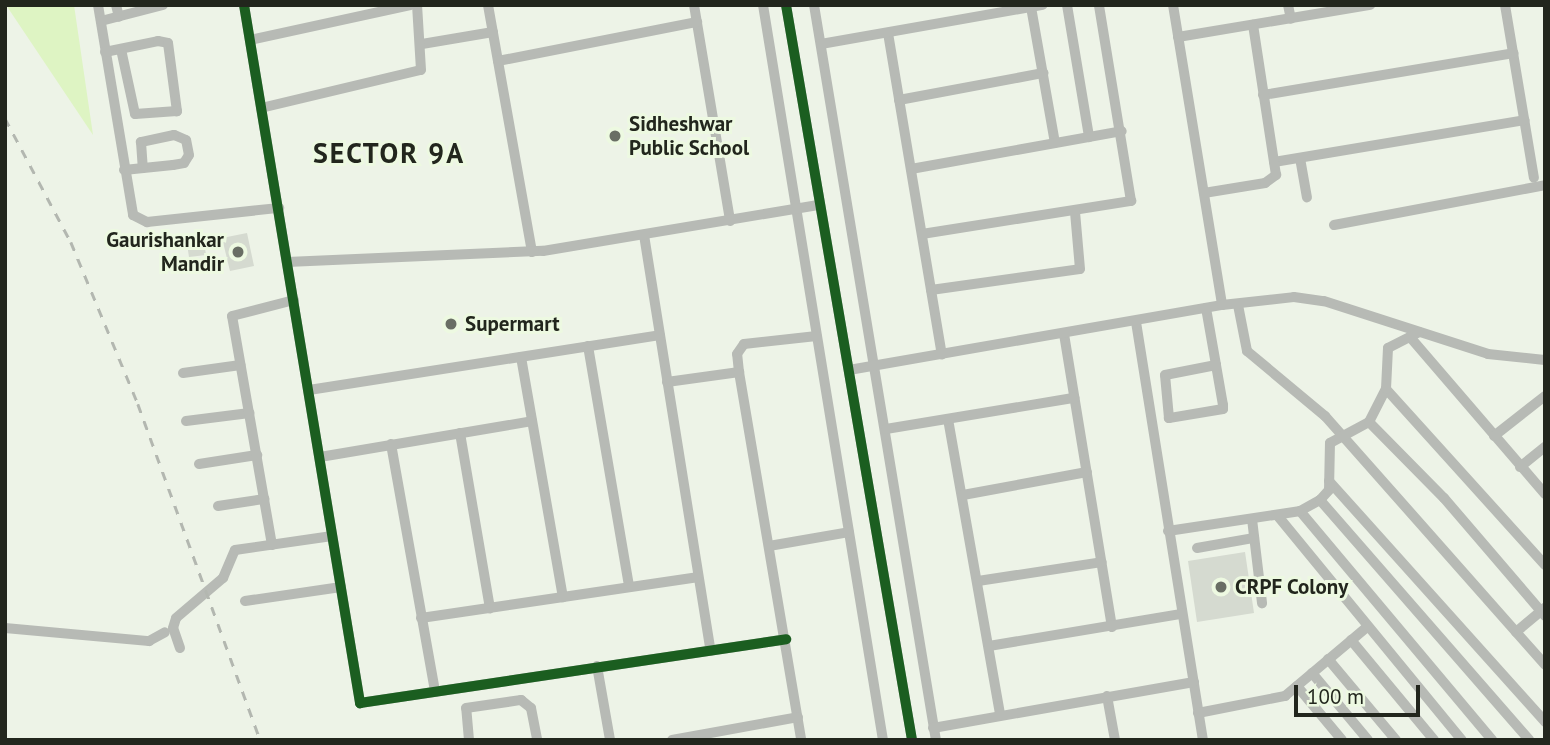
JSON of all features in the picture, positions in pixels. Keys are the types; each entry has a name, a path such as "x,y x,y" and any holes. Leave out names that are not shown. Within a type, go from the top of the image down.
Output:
{"street":[{"path":"98,5 129,207 140,221 279,208"},
{"path":"116,5 118,17"},
{"path":"100,21 163,5"},
{"path":"244,5 360,703 786,639"},
{"path":"250,40 410,5"},
{"path":"261,108 418,71 424,66 417,5"},
{"path":"488,5 532,252"},
{"path":"694,5 730,221"},
{"path":"763,5 794,208 883,740"},
{"path":"786,5 818,205 912,740"},
{"path":"814,5 936,740"},
{"path":"821,44 1000,9 1043,5"},
{"path":"1067,5 1088,137"},
{"path":"922,234 1075,212 1131,201 1122,131 1099,5"},
{"path":"1173,5 1222,305"},
{"path":"1288,5 1291,19"},
{"path":"1178,37 1370,5"},
{"path":"1505,5 1534,178"},
{"path":"1031,7 1055,143"},
{"path":"498,61 697,22"},
{"path":"1204,193 1272,181 1274,162 1253,25"},
{"path":"422,44 493,32"},
{"path":"888,33 942,354"},
{"path":"106,52 121,49 168,43 177,111 135,114 121,49"},
{"path":"1263,95 1513,53"},
{"path":"899,100 1043,73"},
{"path":"1274,162 1524,120"},
{"path":"911,169 1122,131"},
{"path":"124,170 143,168 184,163 186,140 174,135 141,142 143,168"},
{"path":"1300,158 1307,197"},
{"path":"1334,225 1545,185"},
{"path":"288,262 532,252 818,205"},
{"path":"932,290 1080,269 1075,212"},
{"path":"644,235 711,651"},
{"path":"849,370 1136,323 1222,305 1311,298 1415,335 1488,354 1545,360"},
{"path":"272,545 240,365 234,313 294,300"},
{"path":"1238,305 1247,351 1341,434 1545,665"},
{"path":"1151,421 1223,409 1206,308"},
{"path":"1136,323 1203,740"},
{"path":"1064,334 1112,627"},
{"path":"309,390 660,335"},
{"path":"1168,531 1300,511 1320,500 1329,481 1326,452 1341,434 1369,422 1386,389 1388,348 1415,335"},
{"path":"1415,335 1494,436 1545,494"},
{"path":"802,740 737,354 744,344 817,336"},
{"path":"588,346 629,587"},
{"path":"521,357 563,597"},
{"path":"183,373 240,365"},
{"path":"1169,418 1165,374 1216,365"},
{"path":"667,382 739,372"},
{"path":"1386,389 1545,565"},
{"path":"1494,436 1545,396"},
{"path":"886,429 1074,398"},
{"path":"186,421 248,412"},
{"path":"948,419 1000,715"},
{"path":"320,457 532,421"},
{"path":"1369,422 1444,498 1543,612 1516,632"},
{"path":"460,433 490,608"},
{"path":"391,444 435,692"},
{"path":"1520,467 1545,447"},
{"path":"199,464 257,455"},
{"path":"963,495 1087,472"},
{"path":"1329,481 1545,722"},
{"path":"218,506 264,499"},
{"path":"1320,500 1528,740"},
{"path":"1300,511 1492,740"},
{"path":"1277,515 1462,740"},
{"path":"1252,519 1262,603"},
{"path":"769,546 849,532"},
{"path":"180,648 173,628 176,618 223,578 233,551 332,536"},
{"path":"1196,548 1254,538"},
{"path":"978,581 1102,562"},
{"path":"421,618 697,577"},
{"path":"245,601 341,587"},
{"path":"989,646 1181,614"},
{"path":"1198,713 1278,700 1367,627"},
{"path":"5,628 160,635"},
{"path":"1351,640 1434,740"},
{"path":"1328,659 1396,740"},
{"path":"597,666 610,740"},
{"path":"1312,673 1368,740"},
{"path":"492,682 496,701"},
{"path":"933,728 1194,682"},
{"path":"1297,686 1342,740"},
{"path":"1107,696 1115,740"},
{"path":"470,740 467,708 496,701 527,701 537,740"},
{"path":"672,740 701,737 798,717"}],"green space":[{"path":"6,5 74,5 93,135"}],"building":[{"name":"Gaurishankar Mandir","path":"247,233 254,266 230,271 222,238"},
{"path":"204,242 206,255 189,257 187,244"},
{"name":"CRPF Colony","path":"1245,552 1254,613 1197,622 1188,561"}],"railway":[{"path":"5,118 71,242 138,404 260,740"}],"cycle path":[{"path":"244,5 360,703 786,639"},
{"path":"786,5 912,740"}],"place":[{"name":"Sidheshwar Public School","path":"615,136"},
{"name":"Gaurishankar Mandir","path":"238,252"},
{"name":"Supermart","path":"451,324"},
{"name":"CRPF Colony","path":"1221,587"}],"district":[{"name":"SECTOR 9A","path":"389,153"}]}
